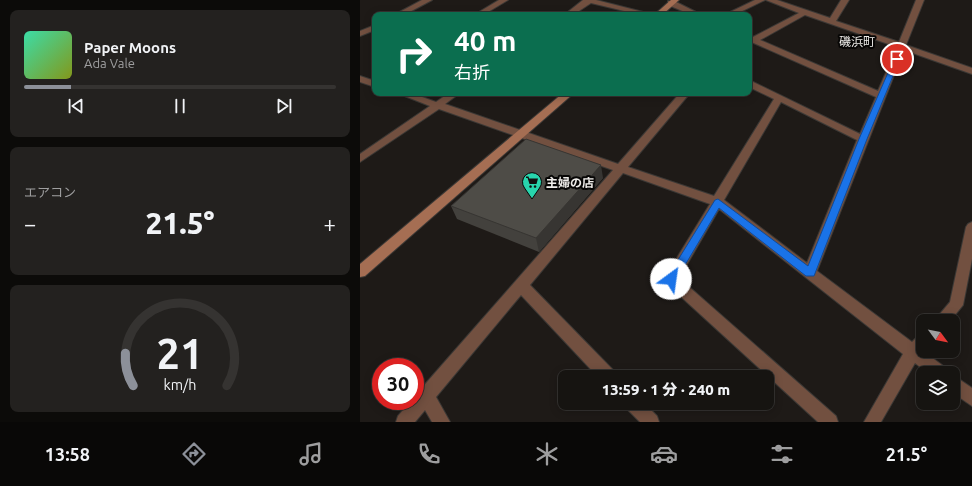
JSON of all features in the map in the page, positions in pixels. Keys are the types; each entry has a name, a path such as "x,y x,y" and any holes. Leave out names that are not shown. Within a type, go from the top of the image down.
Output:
{"street":[{"path":"404,12 428,0"},
{"path":"483,12 504,0"},
{"path":"572,12 588,0 638,12"},
{"path":"735,12 761,0"},
{"path":"770,0 972,71"},
{"path":"832,21 845,0"},
{"path":"810,273 920,0"},
{"path":"661,12 673,2 692,12"},
{"path":"752,38 805,12"},
{"path":"360,34 372,28"},
{"path":"752,39 881,96"},
{"path":"752,84 863,139"},
{"path":"411,96 523,133 718,202 810,273 916,345"},
{"path":"362,155 451,96"},
{"path":"360,272 565,96"},
{"path":"404,422 682,96"},
{"path":"779,98 671,279 830,422"},
{"path":"948,314 956,305 972,227"},
{"path":"521,285 602,370"},
{"path":"872,422 916,349"},
{"path":"928,358 934,366"},
{"path":"960,389 972,398"},
{"path":"426,396 442,422"},
{"path":"640,410 651,422"}],"building":[{"name":"主婦の店","path":"526,139 601,165 536,238 451,206"}],"place":[{"name":"主婦の店","path":"532,199"}],"district":[{"name":"磯浜町","path":"857,41"}],"route":[{"path":"671,279 718,202 810,273 863,139 897,59"}]}
